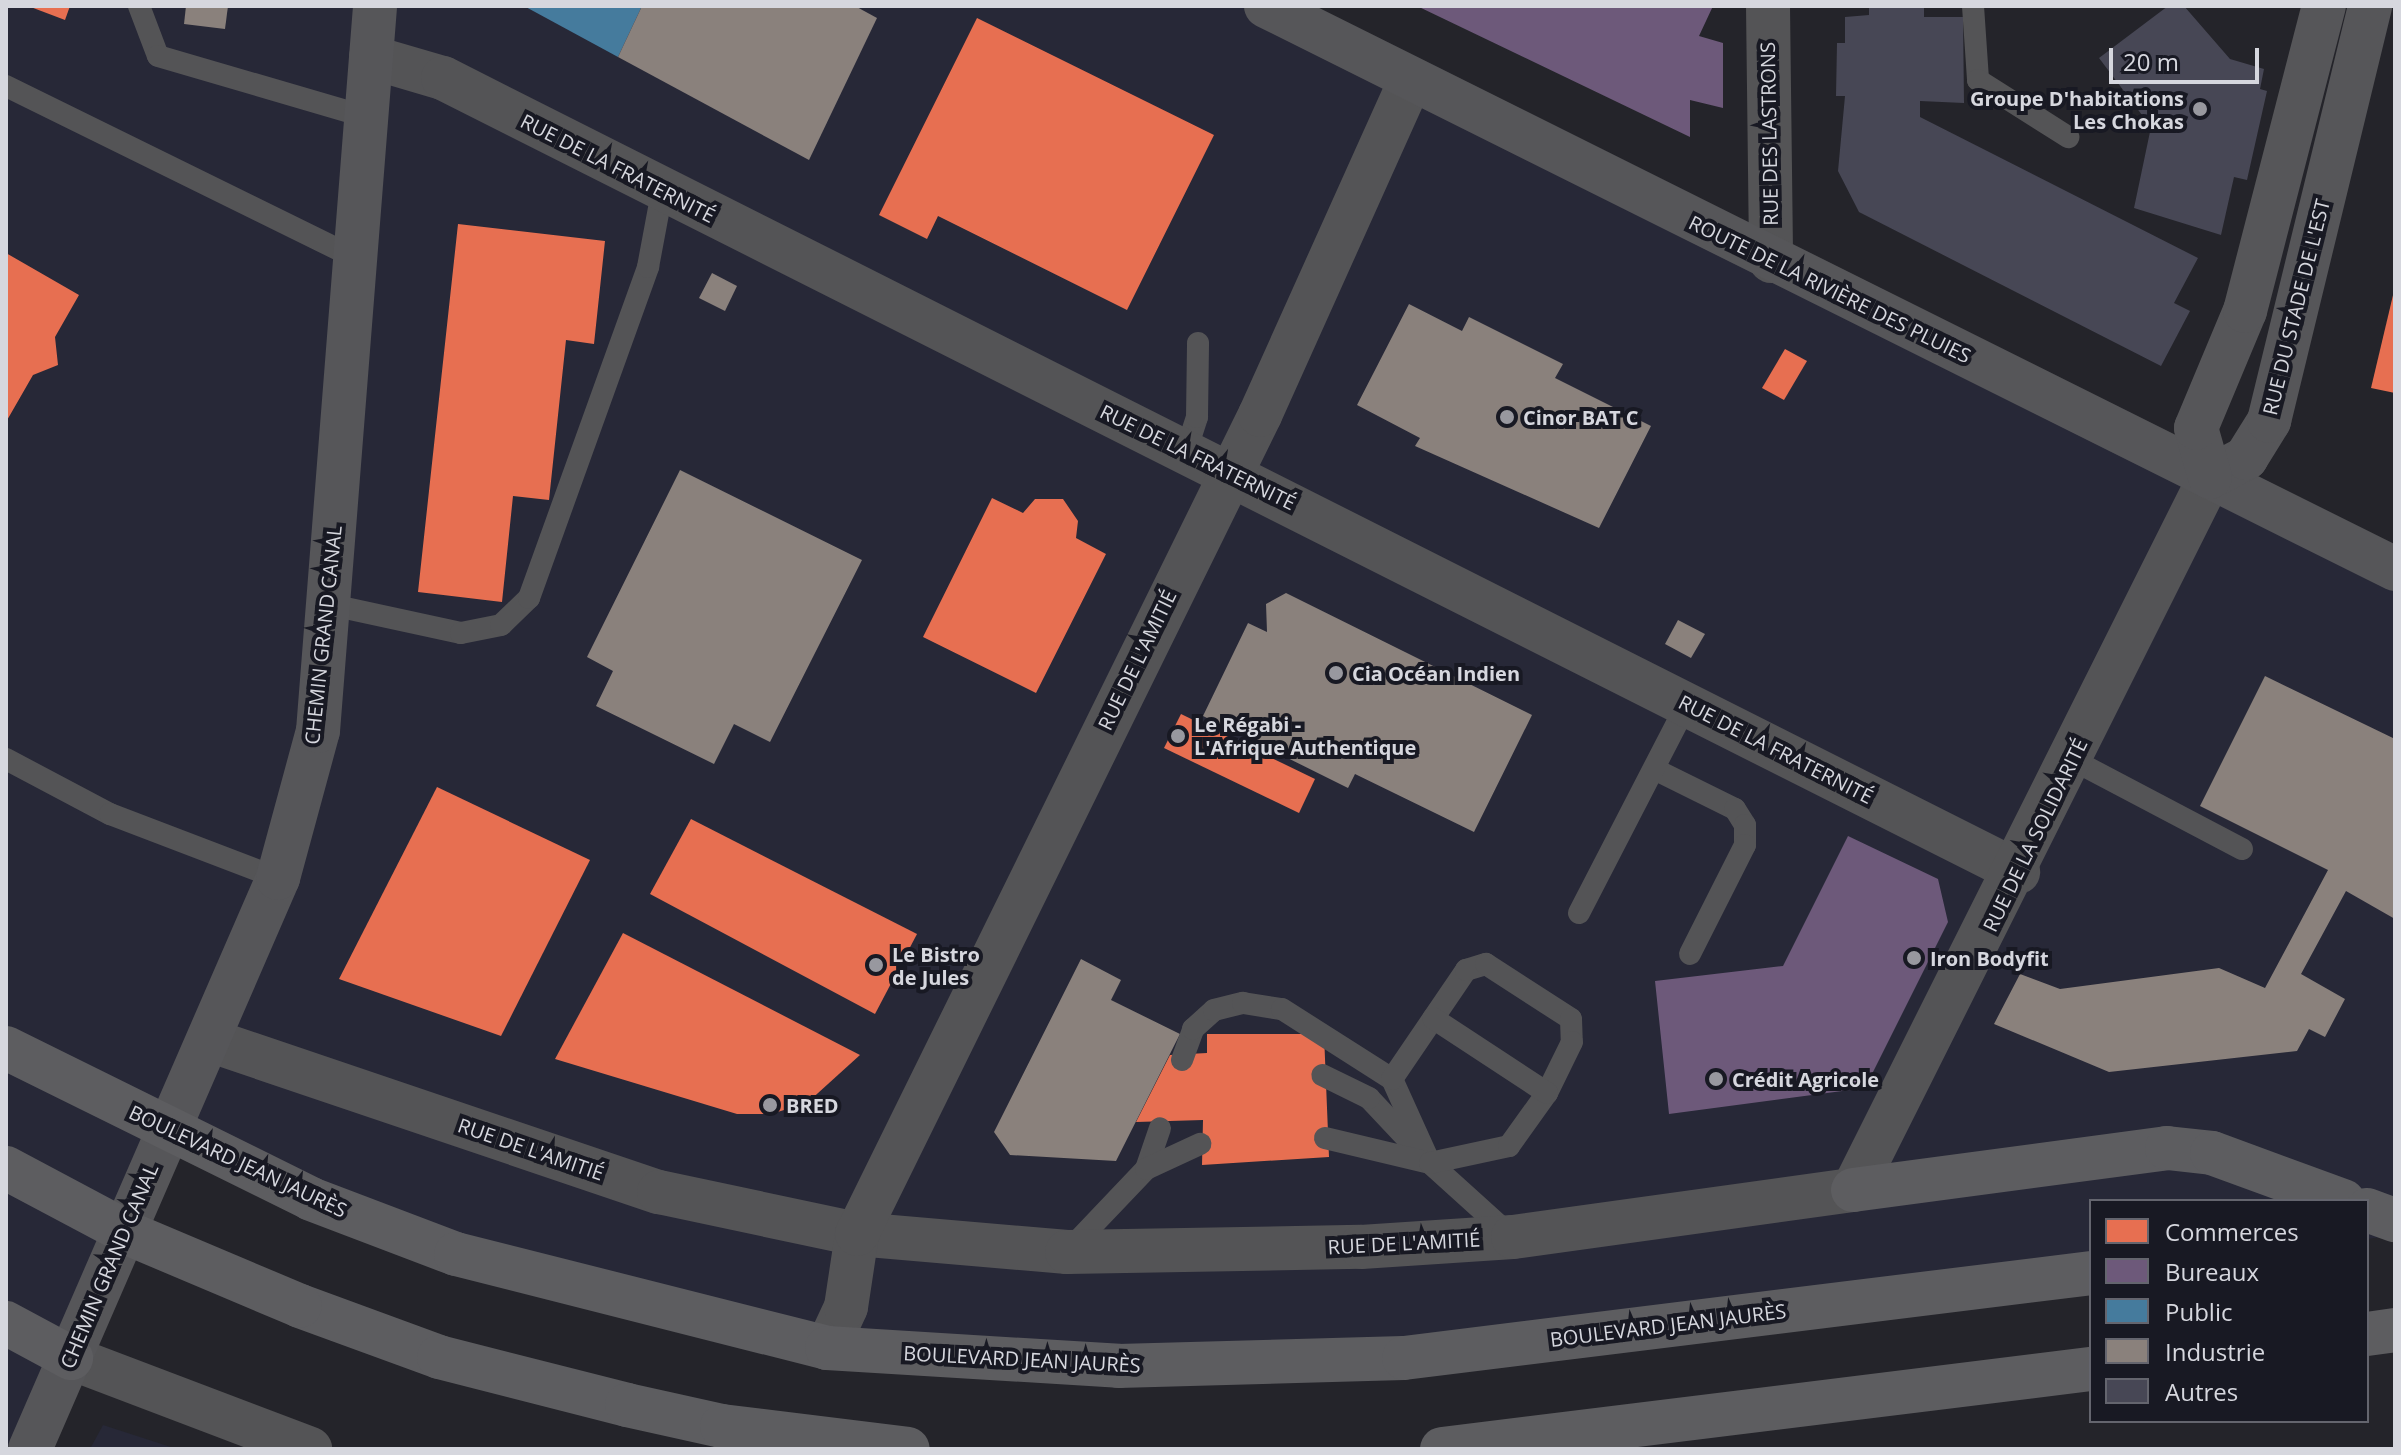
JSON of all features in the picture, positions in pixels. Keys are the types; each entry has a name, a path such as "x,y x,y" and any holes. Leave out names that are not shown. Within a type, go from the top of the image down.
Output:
{"main road":[{"name":"BOULEVARD JEAN JAURÈS","path":"6,1048 311,1199 456,1254 827,1348 1118,1366 1404,1358 2089,1273"},
{"path":"1853,1190 2167,1148 2212,1153 2338,1199"},
{"path":"6,1168 132,1235 300,1306 439,1357 735,1438 908,1449"},
{"path":"2369,1211 2395,1220"},
{"path":"2369,1239 2395,1235"},
{"path":"6,1323 71,1358"},
{"path":"2369,1334 2395,1330"},
{"path":"1442,1449 2089,1369"}],"street":[{"name":"CHEMIN GRAND CANAL","path":"30,1449 71,1358 123,1221 212,1041 278,878 318,731 375,6"},
{"name":"ROUTE DE LA RIVIÈRE DES PLUIES","path":"1266,6 1409,83 1771,261 2133,433 2210,477 2395,569"},
{"name":"RUE DES LASTRONS","path":"1768,6 1771,261"},
{"path":"2210,477 2196,428 2245,311 2324,6"},
{"name":"RUE DU STADE DE L'EST","path":"2210,477 2246,458 2269,421 2370,6"},
{"name":"RUE DE LA FRATERNITÉ","path":"371,57 443,78 662,192 1186,451 2018,872"},
{"name":"RUE DE L'AMITIÉ","path":"827,1348 846,1307 857,1234 1229,473 1409,83"},
{"name":"RUE DE LA SOLIDARITÉ","path":"1853,1190 2018,872 2210,477"},
{"name":"RUE DE L'AMITIÉ","path":"212,1041 659,1192 857,1234 1067,1252 1513,1237 1853,1190"},
{"path":"71,1358 310,1449"}],"lane":[{"path":"139,6 158,56 366,117"},
{"path":"1973,6 1978,80 2068,137"},
{"path":"6,86 356,258"},
{"path":"327,604 461,633 501,625 529,598 648,267 662,192"},
{"path":"1186,451 1197,417 1198,343"},
{"path":"1579,913 1687,704"},
{"path":"6,759 110,814 278,878"},
{"path":"2073,760 2242,849"},
{"path":"1654,769 1735,809 1745,825 1745,845 1690,954"},
{"path":"1325,1138 1430,1163 1509,1146 1547,1093 1572,1042 1571,1019 1486,964 1466,970 1392,1079"},
{"path":"1182,1060 1193,1029 1214,1010 1243,1003 1282,1009 1392,1079 1430,1163"},
{"path":"1433,1018 1547,1093"},
{"path":"1322,1075 1369,1098 1430,1163 1513,1237"},
{"path":"1146,1169 1160,1128"},
{"path":"1067,1252 1146,1169 1200,1144"}],"shaded area":[{"path":"6,6 1266,6 2395,569 2395,1235 2369,1239 2369,1199 2089,1199 2089,1273 1404,1358 827,1348 456,1254 175,1115 30,1449 6,1449"},
{"path":"103,1425 177,1449 90,1449"}],"building: Commerces":[{"path":"28,6 70,6 65,20"},
{"path":"977,18 1214,135 1127,310 938,216 927,239 879,215"},
{"path":"458,224 605,241 594,344 566,340 549,500 513,496 502,602 418,592"},
{"path":"6,253 79,295 55,337 58,365 33,375 6,422"},
{"path":"2395,291 2395,393 2371,388"},
{"path":"1785,349 1807,361 1784,400 1762,388"},
{"path":"992,498 1023,513 1035,499 1063,499 1078,521 1076,538 1106,554 1036,693 923,637"},
{"path":"1181,714 1315,779 1299,813 1164,748"},
{"path":"437,787 590,860 501,1036 339,979"},
{"path":"691,819 917,934 875,1014 650,894"},
{"path":"623,933 860,1055 807,1103 771,1114 737,1114 555,1059"},
{"path":"1207,1034 1324,1034 1329,1157 1202,1165 1203,1120 1136,1122 1170,1055 1207,1053"}],"building: Bureaux":[{"path":"1417,6 1713,6 1699,36 1723,43 1723,108 1690,100 1690,137"},
{"path":"1848,836 1938,879 1948,922 1865,1088 1669,1114 1655,981 1783,966"}],"building: Public":[{"path":"524,6 642,6 618,57"}],"building: Industrie":[{"path":"186,6 228,6 225,29 184,24"},
{"path":"642,6 855,6 877,18 809,160 618,57"},
{"path":"712,273 737,286 725,311 699,298"},
{"name":"Cinor BAT C","path":"1409,304 1462,331 1469,317 1563,364 1555,378 1651,426 1599,528 1415,446 1420,438 1357,405"},
{"path":"680,470 862,560 770,742 734,724 714,764 596,706 613,671 587,657"},
{"name":"Cia Océan Indien","path":"1286,593 1532,715 1474,832 1355,774 1348,788 1203,716 1248,623 1267,632 1266,604"},
{"path":"1678,620 1705,634 1691,658 1665,644"},
{"path":"2265,676 2395,739 2395,919 2346,891 2301,974 2345,999 2325,1037 2309,1029 2297,1051 2109,1072 1994,1024 2020,974 2060,989 2219,968 2265,988 2328,870 2200,806"},
{"path":"1081,959 1121,980 1111,1000 1180,1034 1116,1161 1010,1155 994,1132"}],"building: Autres":[{"path":"1869,6 1924,6 1924,17 1963,17 1964,103 1920,101 1920,117 2198,258 2174,303 2190,311 2161,366 1859,212 1838,171 1845,96 1836,96 1837,43 1845,43 1845,17 1869,15"},
{"name":"Groupe D'habitations Les Chokas","path":"2168,6 2184,6 2230,59 2264,69 2260,89 2267,91 2247,180 2234,177 2221,235 2134,208 2151,127 2099,58"}],"place":[{"name":"Groupe D'habitations Les Chokas","path":"2200,109"},
{"name":"Cinor BAT C","path":"1507,417"},
{"name":"Cia Océan Indien","path":"1336,673"},
{"name":"Le Régabi - L'Afrique Authentique","path":"1178,736"},
{"name":"Iron Bodyfit","path":"1914,958"},
{"name":"Le Bistro de Jules","path":"876,965"},
{"name":"Crédit Agricole","path":"1716,1079"},
{"name":"BRED","path":"770,1105"}]}
